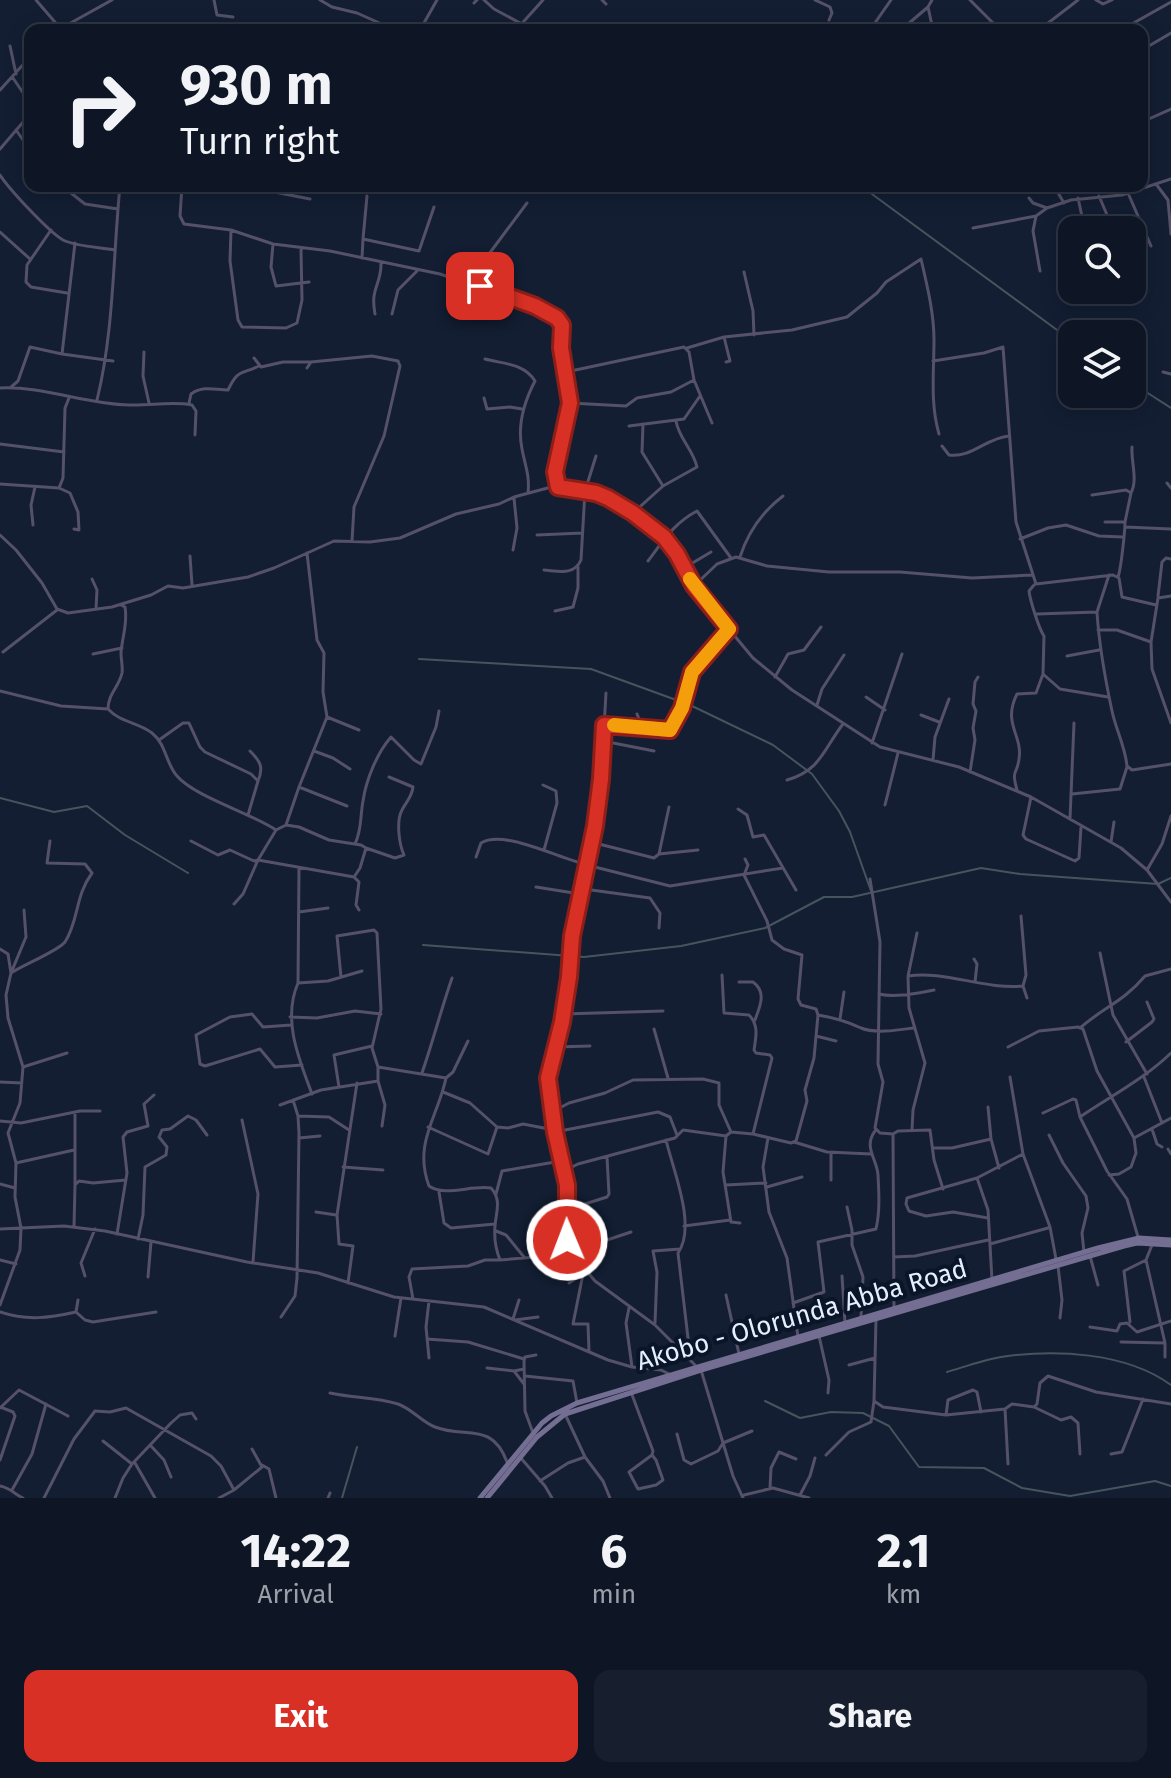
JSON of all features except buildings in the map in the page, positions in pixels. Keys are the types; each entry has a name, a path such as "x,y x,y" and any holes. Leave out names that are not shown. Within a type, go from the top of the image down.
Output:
{"main road":[{"name":"Akobo - Olorunda Abba Road","path":"487,1498 537,1437 565,1414 739,1354 774,1347 861,1317 992,1280 1090,1256 1099,1250 1139,1238 1171,1243"},
{"name":"Akobo - Olorunda Abba Road","path":"480,1498 533,1433 551,1416 577,1403 819,1336 1084,1252 1137,1243 1171,1243"}],"street":[{"path":"36,0 55,24"},
{"path":"68,24 112,0"},
{"path":"214,0 217,15 233,17"},
{"path":"320,0 382,24"},
{"path":"423,24 437,0"},
{"path":"484,0 494,9 522,23 543,0"},
{"path":"815,0 830,7 832,13 829,20"},
{"path":"874,24 891,0"},
{"path":"924,0 930,3"},
{"path":"970,0 992,24"},
{"path":"1047,24 1078,0"},
{"path":"1096,0 1103,4 1112,0"},
{"path":"1132,24 1171,2"},
{"path":"907,24 930,3"},
{"path":"930,3 932,24"},
{"path":"1148,46 1171,33"},
{"path":"10,46 15,76 24,92"},
{"path":"0,90 24,65"},
{"path":"1148,119 1171,109"},
{"path":"0,149 24,121"},
{"path":"16,130 24,141"},
{"path":"0,175 65,241 115,250"},
{"path":"1148,187 1171,179"},
{"path":"0,190 8,184"},
{"path":"1156,184 1168,200 1171,234"},
{"path":"70,192 85,204 118,209"},
{"path":"97,400 119,192"},
{"path":"182,192 180,216 184,224 231,230 301,250 330,251 418,270 480,286 535,306 557,318 562,325 561,348 570,403 555,472 558,487"},
{"path":"274,192 310,199"},
{"path":"1058,192 1064,203"},
{"path":"973,228 1036,216 1047,208 1078,198 1131,192"},
{"path":"1128,193 1151,246"},
{"path":"362,258 367,196"},
{"path":"1099,196 1107,216"},
{"path":"1029,198 1033,203 1047,208"},
{"path":"1078,198 1082,216"},
{"path":"480,286 489,254 527,203"},
{"path":"363,239 419,251 434,207"},
{"path":"1036,216 1033,231 1040,271"},
{"path":"51,230 26,270 28,285 68,293"},
{"path":"231,230 230,261 238,320 242,327 286,328 297,323 302,300 301,250"},
{"path":"0,232 31,260"},
{"path":"62,354 75,243"},
{"path":"273,244 273,282 276,286 309,282"},
{"path":"566,372 680,346 687,348 724,337 828,323 847,317 886,282 921,259 931,312 934,416 939,434"},
{"path":"375,314 373,292 381,264"},
{"path":"392,314 398,290 418,270"},
{"path":"744,272 753,311 754,335"},
{"path":"724,337 730,361 726,362"},
{"path":"9,388 18,381 30,347 113,361"},
{"path":"933,361 1003,347 1016,522 1036,584"},
{"path":"687,348 694,380 712,423"},
{"path":"144,352 143,376 149,403"},
{"path":"189,404 191,394 197,390 211,388 226,391 240,372 259,366 372,356 398,361 400,366 384,436 354,507 352,541"},
{"path":"254,358 259,366"},
{"path":"485,359 514,365 535,381 523,409 521,443 528,470 528,495"},
{"path":"307,368 311,362"},
{"path":"1163,372 1171,374"},
{"path":"570,403 626,406 637,398 671,392 694,380"},
{"path":"0,388 27,388 69,398 128,405 189,404 196,411 195,435"},
{"path":"629,426 684,419 700,396"},
{"path":"59,488 63,483 64,423 69,398"},
{"path":"484,398 487,409 523,409"},
{"path":"633,513 663,486 697,467 689,447 678,434 676,421"},
{"path":"643,424 642,452 663,486"},
{"path":"942,446 949,455 961,456 993,439 1009,436"},
{"path":"0,444 64,452"},
{"path":"1132,447 1131,465 1136,485 1131,493 1125,522 1122,569 1118,577 1122,597 1156,605"},
{"path":"555,611 573,607 581,560 585,491 596,456"},
{"path":"1167,483 1171,488"},
{"path":"0,484 59,488 70,493 80,523 79,530 74,529"},
{"path":"0,535 42,583 57,609 68,613 121,605 168,586 248,577 334,541 370,542 400,538 456,514 555,486 608,498 664,537 694,586 753,658 775,677 872,743 898,753 933,760 1017,790 1111,842 1147,870 1171,902"},
{"path":"33,525 31,505 35,487"},
{"path":"1092,495 1126,490 1131,493"},
{"path":"740,557 746,537 772,504 783,496"},
{"path":"513,550 517,528 514,497"},
{"path":"648,561 679,521 698,511 731,558"},
{"path":"1105,522 1125,522"},
{"path":"1020,539 1066,525 1099,536 1123,537"},
{"path":"1125,527 1171,529"},
{"path":"537,535 582,533"},
{"path":"684,568 711,552"},
{"path":"286,825 327,717 323,692 324,653 317,640 307,553"},
{"path":"190,556 192,585"},
{"path":"694,586 717,564 740,557 767,566 829,572 900,572 972,578 1032,575"},
{"path":"1171,559 1166,558 1162,562 1151,642 1154,676 1171,720"},
{"path":"544,570 572,571 578,567"},
{"path":"1017,790 1013,776 1019,757 1011,711 1017,694 1036,693 1043,674 1045,642 1029,591 1036,584 1109,575 1118,577"},
{"path":"1072,794 1120,789 1127,766 1124,743 1115,721 1099,650 1097,612 1109,575"},
{"path":"92,579 97,590 96,609"},
{"path":"1158,598 1171,596"},
{"path":"108,709 109,696 122,673 126,611 121,605"},
{"path":"3,652 57,609"},
{"path":"1037,614 1097,612"},
{"path":"775,677 788,654 804,650 821,627"},
{"path":"604,725 672,728 682,708 692,672 729,629"},
{"path":"1098,630 1117,630 1151,642"},
{"path":"93,654 122,648"},
{"path":"1067,656 1099,650"},
{"path":"872,743 902,654"},
{"path":"817,705 822,689 844,655"},
{"path":"1043,674 1060,689 1110,697"},
{"path":"970,772 975,740 973,728 977,717 973,704 978,677"},
{"path":"0,691 61,706 108,709 121,720 150,731 159,740 177,776 197,790 276,830"},
{"path":"606,693 601,779 572,936 563,1014 548,1078 567,1191 567,1240 572,1257 584,1272 655,1325 698,1368 735,1483 743,1497 770,1488 809,1498"},
{"path":"866,697 885,710"},
{"path":"933,760 939,722 949,699"},
{"path":"355,844 360,832 364,793 383,746 391,737 421,764 439,711"},
{"path":"637,714 642,726"},
{"path":"921,715 939,722"},
{"path":"327,717 359,730"},
{"path":"159,740 183,723 189,723 205,752 251,774 258,781"},
{"path":"1070,819 1074,723"},
{"path":"787,780 807,773 819,762 843,724"},
{"path":"603,741 654,751"},
{"path":"248,815 262,772 261,762 250,751"},
{"path":"314,751 350,769"},
{"path":"885,805 898,753"},
{"path":"1127,766 1132,770 1142,770 1171,764"},
{"path":"234,904 243,894 276,830 286,825 387,856 404,855 399,838 399,816 414,790 389,777"},
{"path":"543,785 556,791 557,803 544,850"},
{"path":"299,787 347,806"},
{"path":"1031,797 1023,835 1026,839 1075,861 1079,858 1081,827"},
{"path":"659,854 669,807"},
{"path":"738,809 747,815 753,837 764,835 796,890"},
{"path":"1147,870 1162,844 1171,816"},
{"path":"1111,842 1114,822"},
{"path":"476,857 481,843 487,839 524,844 567,860 667,886 783,868"},
{"path":"11,973 65,942 82,887 92,873 85,864 47,863 50,841"},
{"path":"191,841 218,855 230,850 254,861 354,877 359,882 356,905 359,910"},
{"path":"591,842 654,858 659,854 698,850"},
{"path":"354,877 366,848"},
{"path":"745,859 748,865 744,875 767,921 772,940 784,949 802,955 799,1003 816,1009 818,1015 813,1064 805,1090 807,1101 798,1138 794,1142"},
{"path":"299,868 298,983 291,998 290,1017 312,1094"},
{"path":"793,1303 824,1292 818,1242 873,1230 877,1225 878,1167 871,1154 871,1140 877,1130 875,1124 883,1082 878,1064 880,942 870,879"},
{"path":"536,887 650,898 660,913 659,928"},
{"path":"299,912 328,908"},
{"path":"0,1305 16,1264 21,1228 17,1216 16,1163 10,1146 10,1123 20,1103 23,1067 3,995 26,937 24,910"},
{"path":"1021,916 1026,975 1023,986 1027,998"},
{"path":"341,977 337,936 374,930 377,933 382,985 381,1014 372,1046 385,1105 382,1126"},
{"path":"912,1130 913,1110 925,1063 913,1028 908,994 908,976 917,933"},
{"path":"0,949 8,954 11,973"},
{"path":"1100,953 1111,1007 1145,1076 1162,1123"},
{"path":"974,959 977,968 975,982"},
{"path":"1008,1047 1039,1031 1080,1028 1138,986 1145,976 1171,969"},
{"path":"298,983 362,971"},
{"path":"722,975 724,1013 749,1015 755,1020"},
{"path":"908,976 1023,986"},
{"path":"422,1073 452,978"},
{"path":"739,982 753,982 760,989 762,995 755,1020 757,1033 754,1050 772,1058 753,1134"},
{"path":"879,994 934,990"},
{"path":"840,1019 844,992"},
{"path":"1126,1042 1154,1019 1147,1002"},
{"path":"290,1017 317,1018 355,1011 381,1014"},
{"path":"563,1014 663,1011"},
{"path":"291,1025 263,1027 252,1014 230,1017 196,1035 200,1064 215,1064 260,1049 275,1067 302,1065"},
{"path":"818,1015 855,1023 861,1028 913,1028"},
{"path":"1080,1028 1111,1098 1134,1138 1136,1153 1131,1167 1109,1175"},
{"path":"654,1029 668,1078"},
{"path":"816,1036 836,1041"},
{"path":"468,1041 453,1072 446,1078 428,1127 424,1145 425,1172 429,1186 439,1192 476,1186 491,1188 496,1194"},
{"path":"339,1087 334,1055 372,1046"},
{"path":"555,1047 590,1046"},
{"path":"23,1067 67,1053"},
{"path":"1080,1117 1145,1076 1171,1053"},
{"path":"378,1067 446,1078"},
{"path":"1010,1077 1023,1154 1050,1227 1062,1300 1060,1318"},
{"path":"552,1112 633,1080 703,1079 719,1083 719,1105 728,1134 723,1172 730,1220"},
{"path":"280,1105 339,1087 378,1081"},
{"path":"0,1082 22,1083"},
{"path":"348,1283 353,1246 339,1244 337,1215 357,1083"},
{"path":"443,1092 470,1103 497,1127 523,1124 555,1131 658,1112 670,1117 677,1135"},
{"path":"117,1234 126,1180 124,1134 148,1126 144,1104 154,1095"},
{"path":"1043,1113 1073,1099 1109,1175 1127,1199 1139,1238"},
{"path":"281,1317 295,1296 297,1270 299,1138 298,1116 293,1100"},
{"path":"988,1107 991,1139 999,1168"},
{"path":"0,1121 32,1121 75,1112 100,1111"},
{"path":"74,1227 75,1112"},
{"path":"138,1239 143,1215 145,1167 166,1155 167,1147 159,1137 162,1130 170,1129 188,1116 196,1120 207,1135"},
{"path":"298,1116 329,1117 349,1130"},
{"path":"1134,1138 1171,1118"},
{"path":"242,1120 258,1194 253,1262"},
{"path":"428,1127 488,1154 497,1127"},
{"path":"1152,1129 1157,1144 1162,1147"},
{"path":"564,1172 578,1164 666,1140 683,1130 753,1134 831,1152 871,1154"},
{"path":"877,1130 893,1134 896,1131 930,1130 943,1189"},
{"path":"893,1134 896,1226 894,1308"},
{"path":"1049,1135 1063,1163 1086,1196 1088,1208 1082,1233 1084,1252"},
{"path":"299,1138 320,1136"},
{"path":"768,1138 763,1167 771,1221 787,1258 798,1337"},
{"path":"934,1151 991,1139"},
{"path":"666,1140 681,1191 684,1226 679,1272 690,1357"},
{"path":"16,1163 75,1150"},
{"path":"831,1152 831,1180"},
{"path":"988,1218 953,1212 926,1216 909,1211 907,1198 977,1178 1023,1154"},
{"path":"566,1210 607,1197 607,1157"},
{"path":"500,1260 495,1224 499,1213 496,1194 502,1171 561,1161"},
{"path":"343,1167 383,1170"},
{"path":"726,1185 766,1185 802,1177"},
{"path":"977,1178 988,1218 992,1280"},
{"path":"75,1185 79,1181 126,1180"},
{"path":"0,1184 15,1188"},
{"path":"439,1192 444,1223 451,1228 495,1224"},
{"path":"893,1205 906,1204"},
{"path":"847,1207 852,1245 863,1277 861,1317"},
{"path":"316,1212 337,1215"},
{"path":"684,1226 730,1220 740,1223"},
{"path":"894,1257 990,1242 1050,1227"},
{"path":"0,1229 95,1229 297,1270 401,1298 484,1307 632,1367 661,1370 671,1375"},
{"path":"85,1276 81,1263 95,1229"},
{"path":"495,1230 506,1235 524,1257"},
{"path":"414,1300 409,1277 412,1269 468,1266 485,1260 524,1257 572,1257 631,1232"},
{"path":"148,1277 151,1242"},
{"path":"1152,1244 1146,1260 1165,1343 1165,1357"},
{"path":"655,1325 657,1272 653,1251 680,1249"},
{"path":"1090,1256 1098,1285"},
{"path":"0,1260 16,1264"},
{"path":"1146,1260 1124,1271 1130,1324 1137,1332 1171,1321"},
{"path":"569,1283 584,1272"},
{"path":"584,1272 573,1324 588,1324 589,1351"},
{"path":"842,1276 845,1323"},
{"path":"726,1295 739,1354"},
{"path":"395,1336 401,1298"},
{"path":"76,1312 78,1300"},
{"path":"514,1320 519,1300"},
{"path":"429,1301 429,1358"},
{"path":"629,1307 626,1323 632,1367"},
{"path":"0,1312 34,1320 76,1312"},
{"path":"76,1312 93,1322 156,1312"},
{"path":"514,1320 538,1317"},
{"path":"826,1455 849,1432 871,1422 876,1319"},
{"path":"1090,1327 1117,1331 1121,1323 1130,1324"},
{"path":"819,1336 829,1380 828,1393"},
{"path":"427,1339 468,1342 524,1359 536,1355"},
{"path":"1121,1342 1165,1343"},
{"path":"849,1365 875,1358"},
{"path":"524,1359 525,1411 533,1433"},
{"path":"487,1368 524,1369"},
{"path":"514,1371 524,1384"},
{"path":"525,1376 573,1381 577,1403"},
{"path":"1034,1407 1040,1383 1048,1376 1096,1392 1171,1404"},
{"path":"0,1460 15,1416 13,1412 0,1407 19,1390 68,1416"},
{"path":"946,1415 948,1400 973,1390 977,1392 981,1412"},
{"path":"631,1392 663,1480 638,1489 629,1472 652,1455"},
{"path":"330,1393 399,1404 441,1429 482,1432 503,1450 508,1464"},
{"path":"1111,1454 1122,1452 1143,1399"},
{"path":"874,1401 877,1405 892,1409 946,1415 1005,1409 1012,1404 1034,1407 1061,1420 1071,1417 1078,1423 1080,1454"},
{"path":"12,1490 32,1454 46,1404"},
{"path":"44,1498 74,1439 95,1411 129,1408 211,1456 221,1466 234,1490"},
{"path":"1005,1409 1008,1464"},
{"path":"115,1498 133,1463 180,1415 192,1413 196,1419"},
{"path":"565,1414 585,1457 603,1481 610,1498"},
{"path":"677,1434 687,1464 714,1454 723,1443 752,1431"},
{"path":"103,1441 133,1463 155,1498"},
{"path":"151,1446 164,1460 171,1477"},
{"path":"252,1449 262,1465 269,1469 276,1498"},
{"path":"770,1488 771,1468 779,1452 796,1459"},
{"path":"520,1457 552,1498"},
{"path":"540,1481 568,1463 585,1457"},
{"path":"800,1495 815,1458"},
{"path":"219,1498 234,1490 262,1465"},
{"path":"0,1486 23,1498"}],"waterway":[{"path":"869,192 1058,331"},
{"path":"1146,392 1171,408"},
{"path":"419,659 591,669 690,705 773,745 812,774 839,811 850,832 871,891"},
{"path":"0,798 54,812 87,806 125,835 188,873"},
{"path":"423,945 584,957 681,946 765,928 824,897 852,897 981,868 1020,874 1158,884 1171,878"},
{"path":"947,1372 1001,1357 1066,1354 1133,1366 1171,1385"},
{"path":"765,1401 800,1418 831,1412 863,1413 889,1426 919,1467 984,1468 1022,1488 1070,1496 1155,1481 1171,1486"},
{"path":"342,1498 357,1447"}],"slow traffic":[{"path":"614,725 670,730 682,708 692,672 729,629 690,579"}],"route":[{"path":"480,286 535,306 557,318 562,325 561,348 570,403 555,472 558,487 608,498 664,537 694,586 729,629 692,672 682,708 670,730 604,725 595,826 572,936 562,1022 548,1078 548,1093 567,1185 567,1240"}]}
